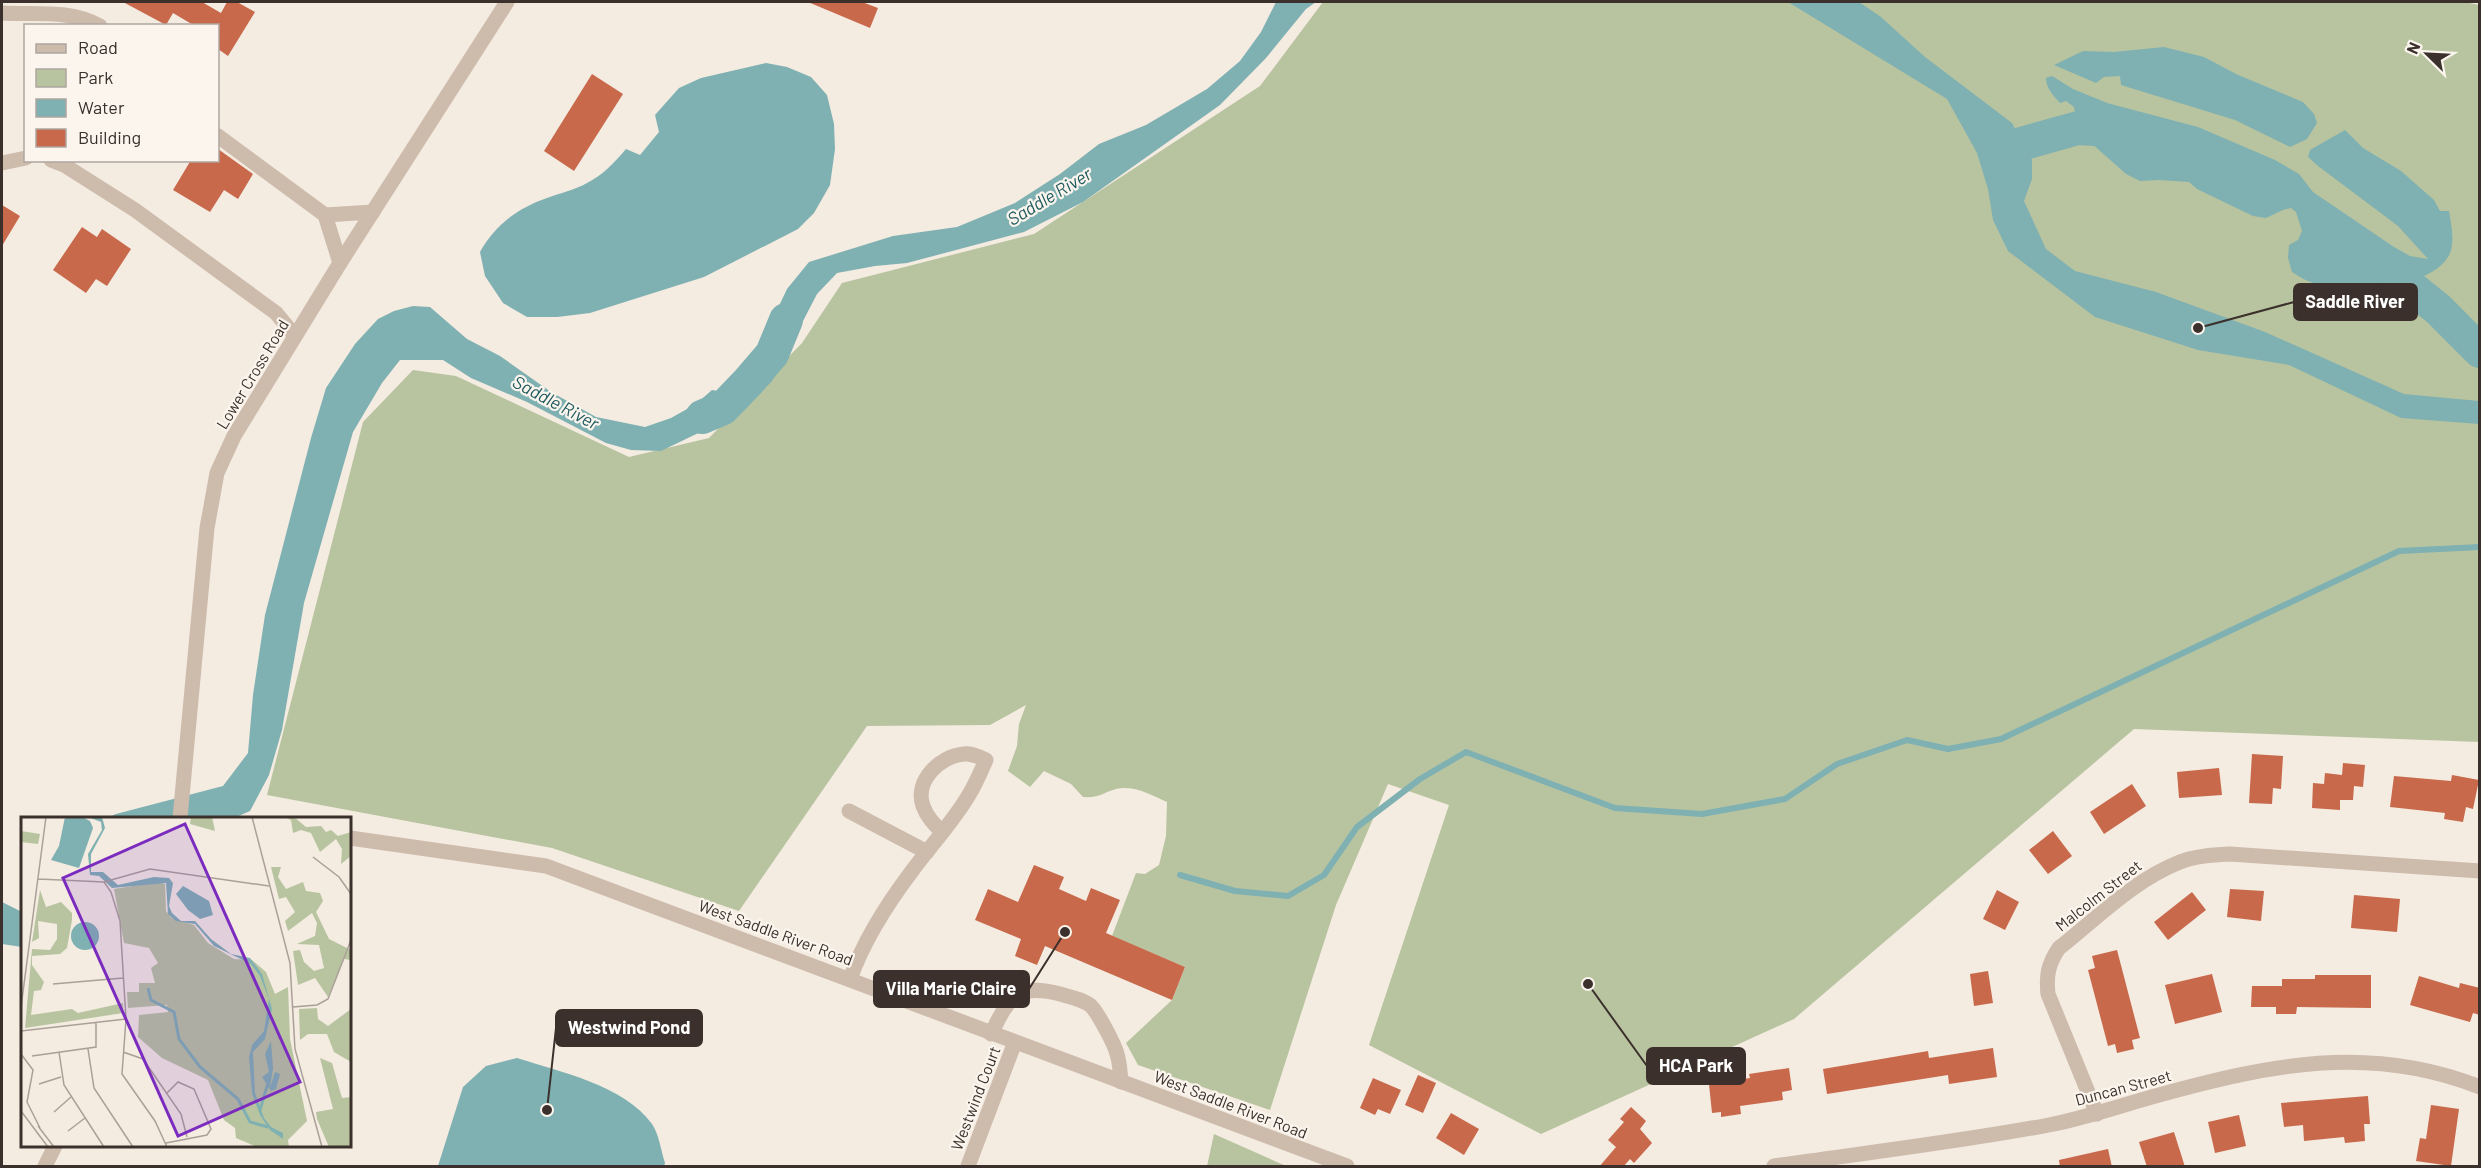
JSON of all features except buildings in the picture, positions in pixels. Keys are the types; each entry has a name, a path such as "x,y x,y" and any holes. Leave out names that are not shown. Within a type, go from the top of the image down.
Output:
{"street":[{"name":"Lower Cross Road","path":"180,817 182,777 207,528 218,472 234,436 340,263 507,2"},
{"path":"2,14 41,12 75,15 95,24"},
{"path":"219,137 325,215 340,263"},
{"path":"2,163 24,158"},
{"path":"56,162 135,210 276,314 296,336"},
{"path":"325,215 373,212"},
{"path":"850,979 877,921 970,794 986,760 966,753 930,771 923,786 922,804 930,819 942,832"},
{"path":"849,811 927,852"},
{"name":"West Saddle River Road","path":"351,838 546,866 1347,1167"},
{"name":"Malcolm Street","path":"2097,1114 2048,994 2046,978 2050,961 2059,948 2136,886 2157,872 2182,861 2230,854 2480,871"},
{"path":"991,1034 1004,1007 1015,996 1036,989 1074,998 1090,1006 1102,1026 1117,1053 1121,1082"},
{"name":"Westwind Court","path":"968,1167 1015,1042"},
{"name":"Duncan Street","path":"1774,1167 2049,1125 2265,1069 2313,1062 2362,1062 2397,1066 2444,1076 2480,1087"},
{"path":"45,1167 55,1147"}],"green space":[{"path":"1323,2 2465,2 2479,5 2479,742 2134,729 1794,1019 1541,1134 1369,1045 1449,805 1388,784 1336,905 1270,1110 1138,1065 1126,1043 1172,1000 1185,967 1112,936 1136,873 1145,874 1159,865 1166,836 1167,802 1129,788 1083,797 1071,784 1044,771 1030,787 1008,771 1017,746 1019,724 1026,705 990,725 867,726 739,911 552,848 267,795 363,422 413,370 456,376 629,457 709,438 802,343 842,283 1034,234 1260,86"},
{"path":"1214,1134 1286,1166 1207,1166"}],"water":[{"path":"1276,2 1316,2 1306,9 1266,58 1220,105 1083,202 1024,232 907,263 837,273 817,294 772,381 742,412 661,451 631,450 606,443 527,402 471,378 443,360 400,360 382,383 353,432 304,603 282,730 269,775 250,811 236,817 109,817 223,786 248,753 253,695 265,615 311,438 326,388 355,344 378,319 394,311 413,306 430,307 467,339 500,356 551,392 596,417 645,427 671,418 696,404 712,390 729,393 746,388 759,374 766,359 766,340 787,289 809,262 893,236 957,227 1015,203 1060,174 1099,144 1146,125 1207,89 1240,61 1261,32"},
{"path":"1788,2 1859,2 1881,17 1925,57 2012,123 2032,160 2032,179 2024,201 2046,249 2075,271 2156,292 2265,332 2404,394 2479,401 2479,424 2401,418 2289,365 2198,350 2095,317 2008,251 1993,220 1988,189 1977,153 1947,99"},
{"path":"2164,47 2204,57 2236,74 2303,102 2314,114 2317,123 2307,139 2290,147 2235,120 2121,85 2120,76 2104,77 2096,83 2054,65 2083,51 2114,52"},
{"path":"766,63 787,67 811,77 827,95 834,124 835,149 830,185 814,213 798,229 704,277 590,313 557,317 527,317 503,303 485,276 480,252 500,226 526,207 578,188 593,180 626,149 640,155 659,132 655,115 679,88 701,78"},
{"path":"2052,76 2073,89 2107,103 2198,127 2275,160 2299,174 2313,192 2394,247 2410,256 2428,259 2398,226 2308,157 2310,150 2345,130 2363,148 2401,171 2434,200 2440,211 2449,211 2452,247 2448,257 2438,268 2406,282 2349,286 2307,281 2292,272 2288,258 2289,245 2298,240 2302,231 2296,212 2291,208 2266,218 2253,216 2197,189 2189,182 2140,181 2126,174 2090,142 2077,123 2074,107 2066,101 2060,103 2052,94 2046,78"},
{"path":"2,902 21,912 21,947 2,944"},
{"path":"517,1058 590,1082 625,1099 652,1124 658,1138 664,1166 438,1166 463,1087 486,1066"}],"waterway":[{"name":"Saddle River","path":"1987,126 2007,148 2078,128 2127,131"},
{"name":"Saddle River","path":"2366,251 2438,309 2480,351"},
{"name":"Saddle River","path":"702,417 723,408 748,382 772,354 786,320"},
{"path":"1180,875 1235,891 1288,896 1324,875 1357,827 1420,779 1466,752 1615,808 1702,814 1785,799 1837,764 1907,740 1948,749 2001,739 2399,551 2480,547"}],"place":[{"name":"Saddle River","path":"2198,328"},
{"name":"Villa Marie Claire","path":"1065,932"},
{"name":"HCA Park","path":"1588,984"},
{"name":"Westwind Pond","path":"547,1110"}]}
